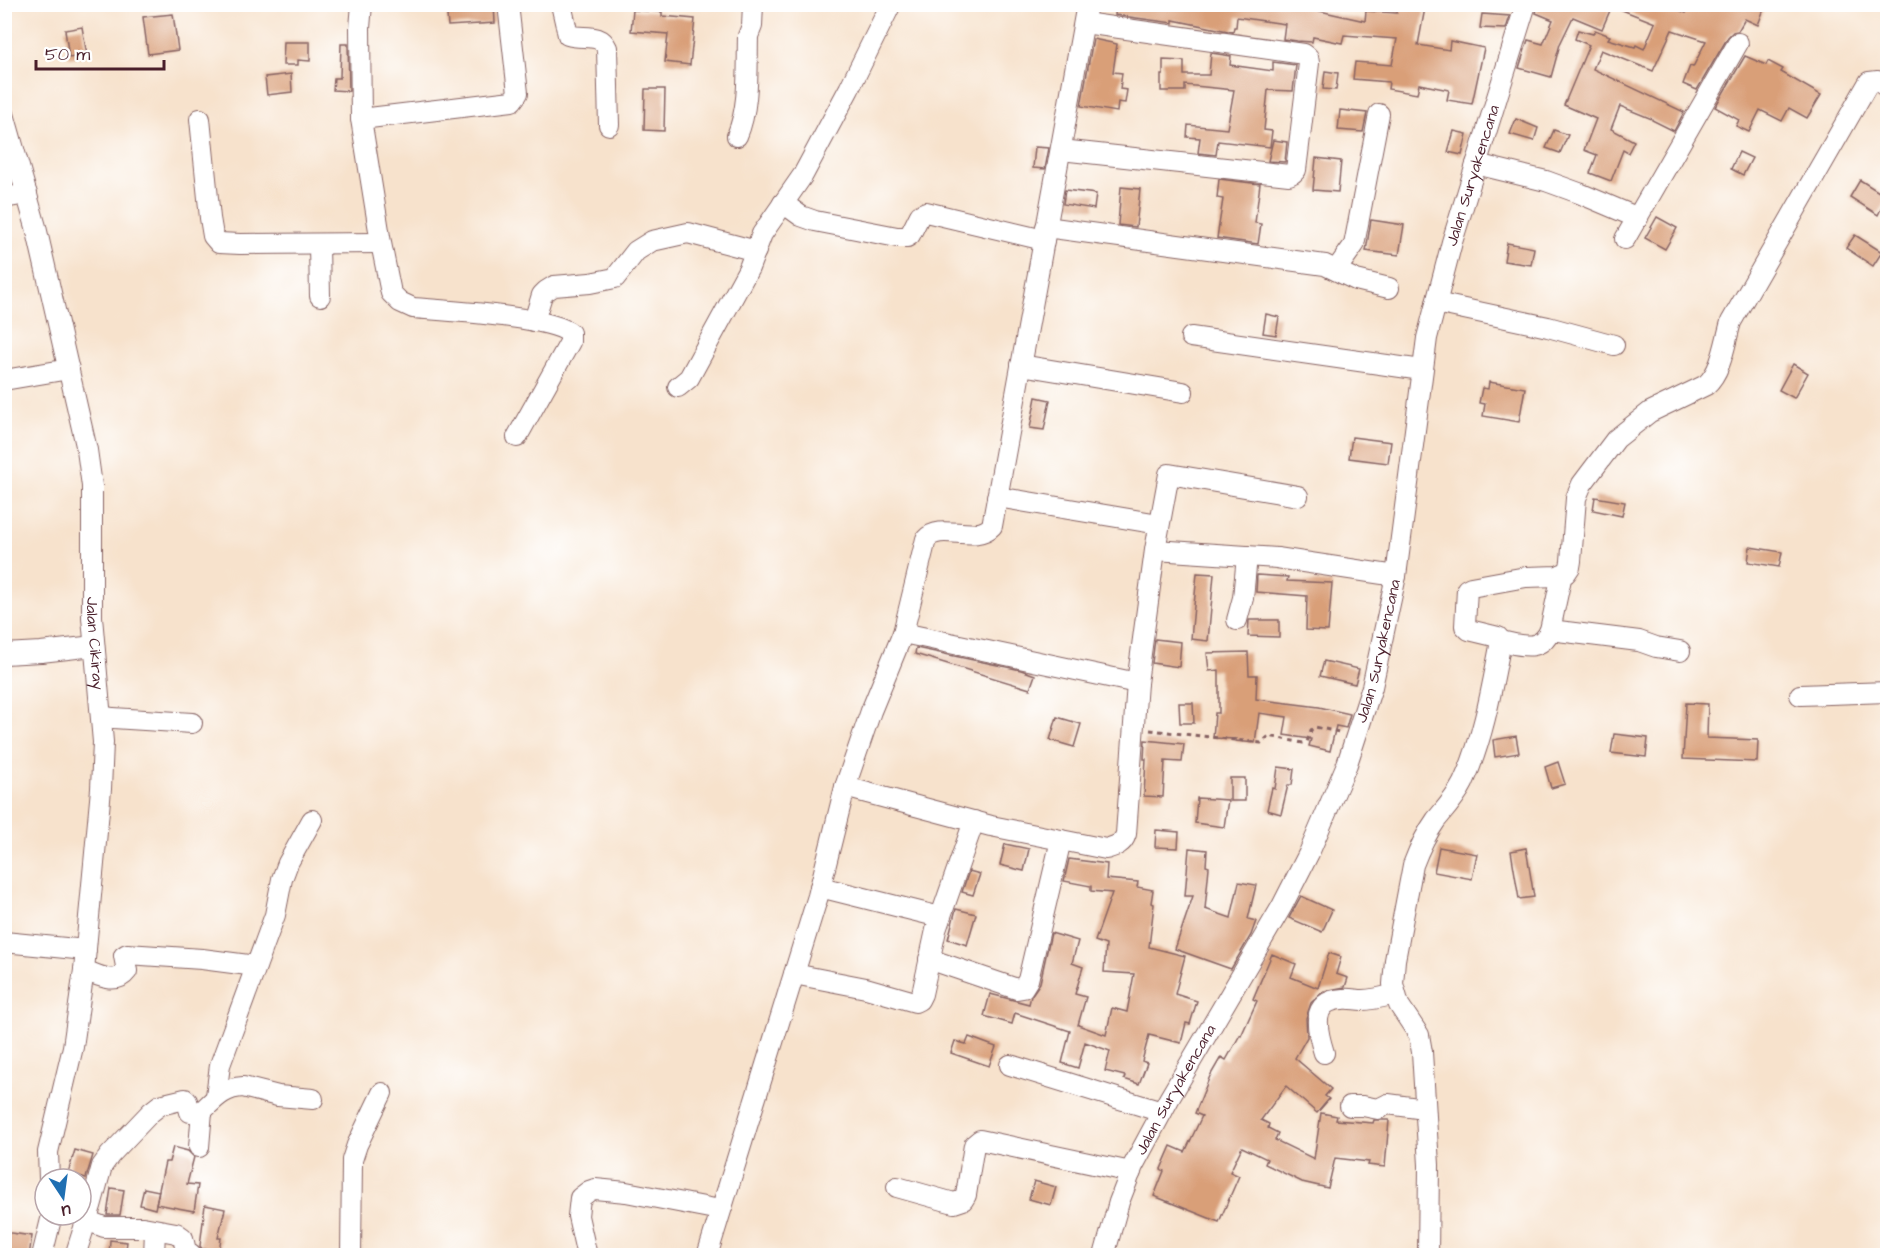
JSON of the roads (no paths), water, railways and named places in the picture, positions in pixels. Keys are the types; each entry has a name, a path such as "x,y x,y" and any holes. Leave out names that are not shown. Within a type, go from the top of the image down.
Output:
{"street":[{"path":"362,4 361,119 381,243 392,294 406,306 413,308 534,321 564,328 570,333 570,342 517,437"},
{"path":"361,119 512,101 518,93 507,4"},
{"path":"561,4 568,35 598,38 604,41 607,48 609,125"},
{"path":"737,136 743,122 746,104 748,36 752,26 753,4"},
{"path":"678,387 689,378 749,268 762,234 803,175 891,4"},
{"name":"Jalan Suryakencana","path":"1104,1256 1119,1202 1131,1172 1162,1112 1281,906 1309,853 1347,764 1372,687 1396,576 1427,338 1452,242 1526,4"},
{"path":"707,1256 820,887 845,788 871,711 903,633 926,539 934,533 982,533 992,526 1085,14 1304,54 1308,57 1296,170 1289,175 1061,150"},
{"path":"1625,238 1738,43"},
{"path":"1562,574 1550,630 1546,639 1540,644 1532,646 1501,641 1498,637 1469,630 1465,626 1467,589 1526,577 1566,573 1570,567 1576,498 1582,484 1616,439 1650,412 1712,380 1731,322 1869,82 1875,81 1887,88"},
{"name":"Jalan Cikiray","path":"4,114 27,194 69,369 93,486 92,617 103,742 101,789 85,960 73,1047 48,1152 49,1167"},
{"path":"1336,270 1354,245 1379,114"},
{"path":"200,119 210,218 215,240 223,244 381,243"},
{"path":"1476,164 1546,181 1638,218"},
{"path":"4,198 27,194"},
{"path":"783,203 801,216 815,221 897,237 910,235 920,215 926,212 1045,233 1325,265 1356,280 1389,288"},
{"path":"534,321 542,295 546,291 554,286 615,278 636,251 652,241 687,233 756,251"},
{"path":"319,244 320,296"},
{"path":"1436,303 1548,327 1614,345"},
{"path":"1191,337 1422,370"},
{"path":"1021,365 1183,392"},
{"path":"4,380 69,369"},
{"path":"845,788 974,821 1061,840 1106,849 1119,844 1124,840 1126,834 1137,683 1155,550 1169,474 1298,496"},
{"path":"997,497 1160,524"},
{"path":"1155,550 1310,562 1396,576"},
{"path":"1237,620 1245,591 1247,556"},
{"path":"1550,630 1639,641 1656,647 1680,651"},
{"path":"903,633 1137,683"},
{"path":"1428,1256 1429,1165 1422,1052 1419,1035 1399,1005 1395,994 1393,984 1395,960 1413,865 1435,822 1464,782 1485,719 1501,641"},
{"path":"4,654 94,645"},
{"path":"1800,695 1887,692"},
{"path":"101,716 192,723"},
{"path":"216,1096 220,1065 275,915 282,879 288,863 312,820"},
{"path":"794,974 866,988 915,1002 919,1000 940,917 974,821"},
{"path":"929,959 1017,989 1023,988 1028,980 1061,840"},
{"path":"820,887 940,917"},
{"path":"4,942 85,960 114,979 123,976 127,971 124,956 127,954 202,959 256,966"},
{"path":"1324,1053 1317,1022 1318,1014 1325,1005 1341,999 1371,999 1395,994"},
{"path":"1010,1065 1162,1112"},
{"path":"193,1108 232,1089 243,1087 278,1096 313,1099"},
{"path":"351,1256 352,1160 382,1093"},
{"path":"93,1198 102,1166 114,1150 160,1105 184,1099 193,1108 199,1148"},
{"path":"1350,1106 1375,1109 1388,1104 1425,1109"},
{"path":"897,1187 954,1203 963,1200 974,1145 980,1140 1131,1172"},
{"path":"587,1256 578,1216 580,1198 589,1191 595,1189 626,1192 720,1210"},
{"path":"93,1222 104,1227 134,1227 168,1231 180,1235 186,1251 191,1254"},
{"path":"42,1256 49,1227"},
{"path":"75,1256 85,1227"},
{"path":"154,1256 155,1230"}]}
